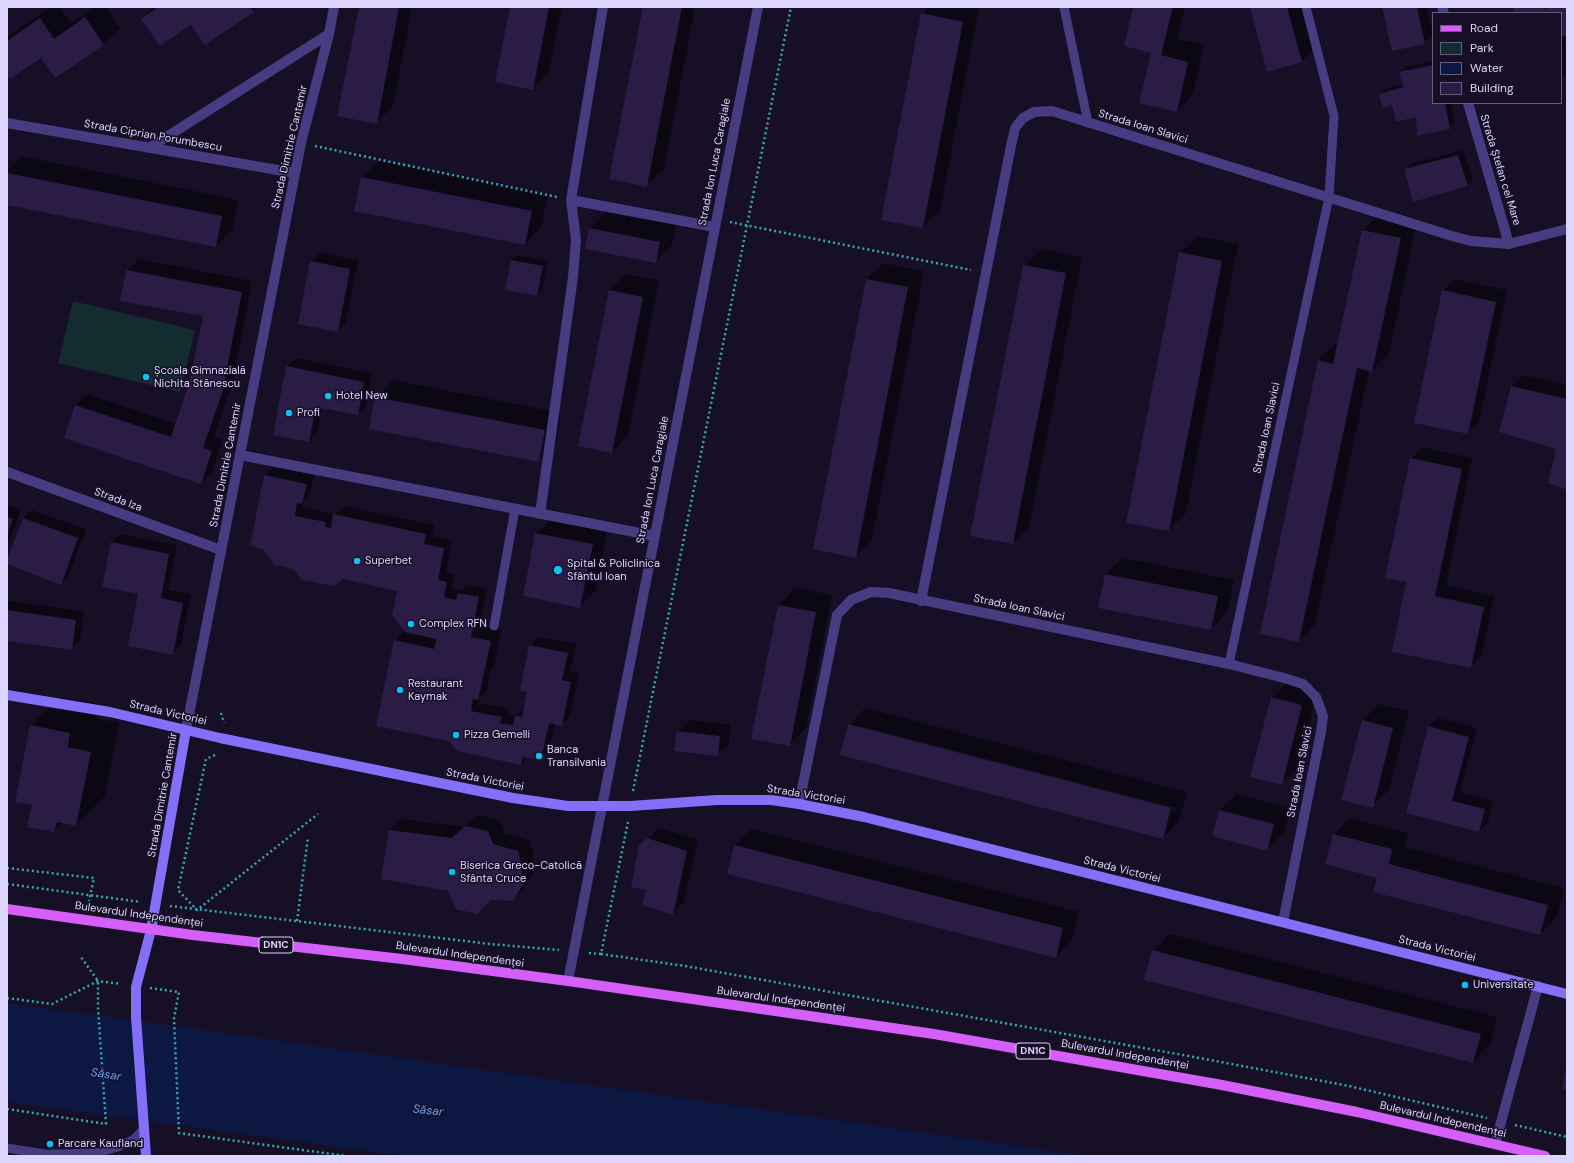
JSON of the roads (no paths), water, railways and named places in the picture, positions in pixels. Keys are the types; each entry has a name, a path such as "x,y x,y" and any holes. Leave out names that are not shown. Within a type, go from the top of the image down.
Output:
{"main road":[{"name":"Bulevardul Independenței","path":"7,909 151,930 402,959 568,981 926,1033 1222,1085 1342,1109 1546,1156"}],"street":[{"name":"Strada Dimitrie Cantemir","path":"146,1156 136,1016 136,988 151,930 186,730 301,143 329,34 334,7"},
{"path":"540,514 576,240 571,200 602,7"},
{"name":"Strada Ion Luca Caragiale","path":"568,981 758,7"},
{"path":"149,148 329,34"},
{"name":"Strada Ștefan cel Mare","path":"1468,104 1509,244"},
{"name":"Strada Ioan Slavici","path":"921,601 1015,128 1023,118 1034,112 1052,111 1471,241 1509,244 1567,229"},
{"name":"Strada Ciprian Porumbescu","path":"7,123 295,173"},
{"path":"571,200 715,224"},
{"path":"240,455 655,536"},
{"name":"Strada Iza","path":"7,472 221,550"},
{"name":"Strada Ioan Slavici","path":"799,804 837,615 851,600 871,592 889,593 921,601 1229,664 1303,684 1316,697 1323,716 1283,922"},
{"name":"Strada Victoriei","path":"7,695 110,712 186,730 513,798 568,806 630,806 716,800 771,800 799,804 864,817 1567,994"},
{"path":"1495,1144 1538,986"}],"lane":[{"path":"1064,7 1088,123"},
{"name":"Strada Ioan Slavici","path":"1229,664 1329,197 1334,116 1306,7"},
{"path":"494,626 516,509"},
{"path":"7,1148 55,1155 96,1153 118,1147 133,1140 143,1130"}],"water":[{"name":"Săsar","path":"7,1003 1089,1156 403,1156 7,1102"}],"place":[{"name":"Școala Gimnazială Nichita Stănescu","path":"146,377"},
{"name":"Hotel New","path":"328,396"},
{"name":"Profi","path":"289,413"},
{"name":"Superbet","path":"357,561"},
{"name":"Spital & Policlinica Sfântul Ioan","path":"558,570"},
{"name":"Complex RFN","path":"411,624"},
{"name":"Restaurant Kaymak","path":"400,690"},
{"name":"Pizza Gemelli","path":"456,735"},
{"name":"Banca Transilvania","path":"539,756"},
{"name":"Biserica Greco-Catolică Sfânta Cruce","path":"452,872"},
{"name":"Universitate","path":"1465,985"},
{"name":"Parcare Kaufland","path":"50,1144"}]}
